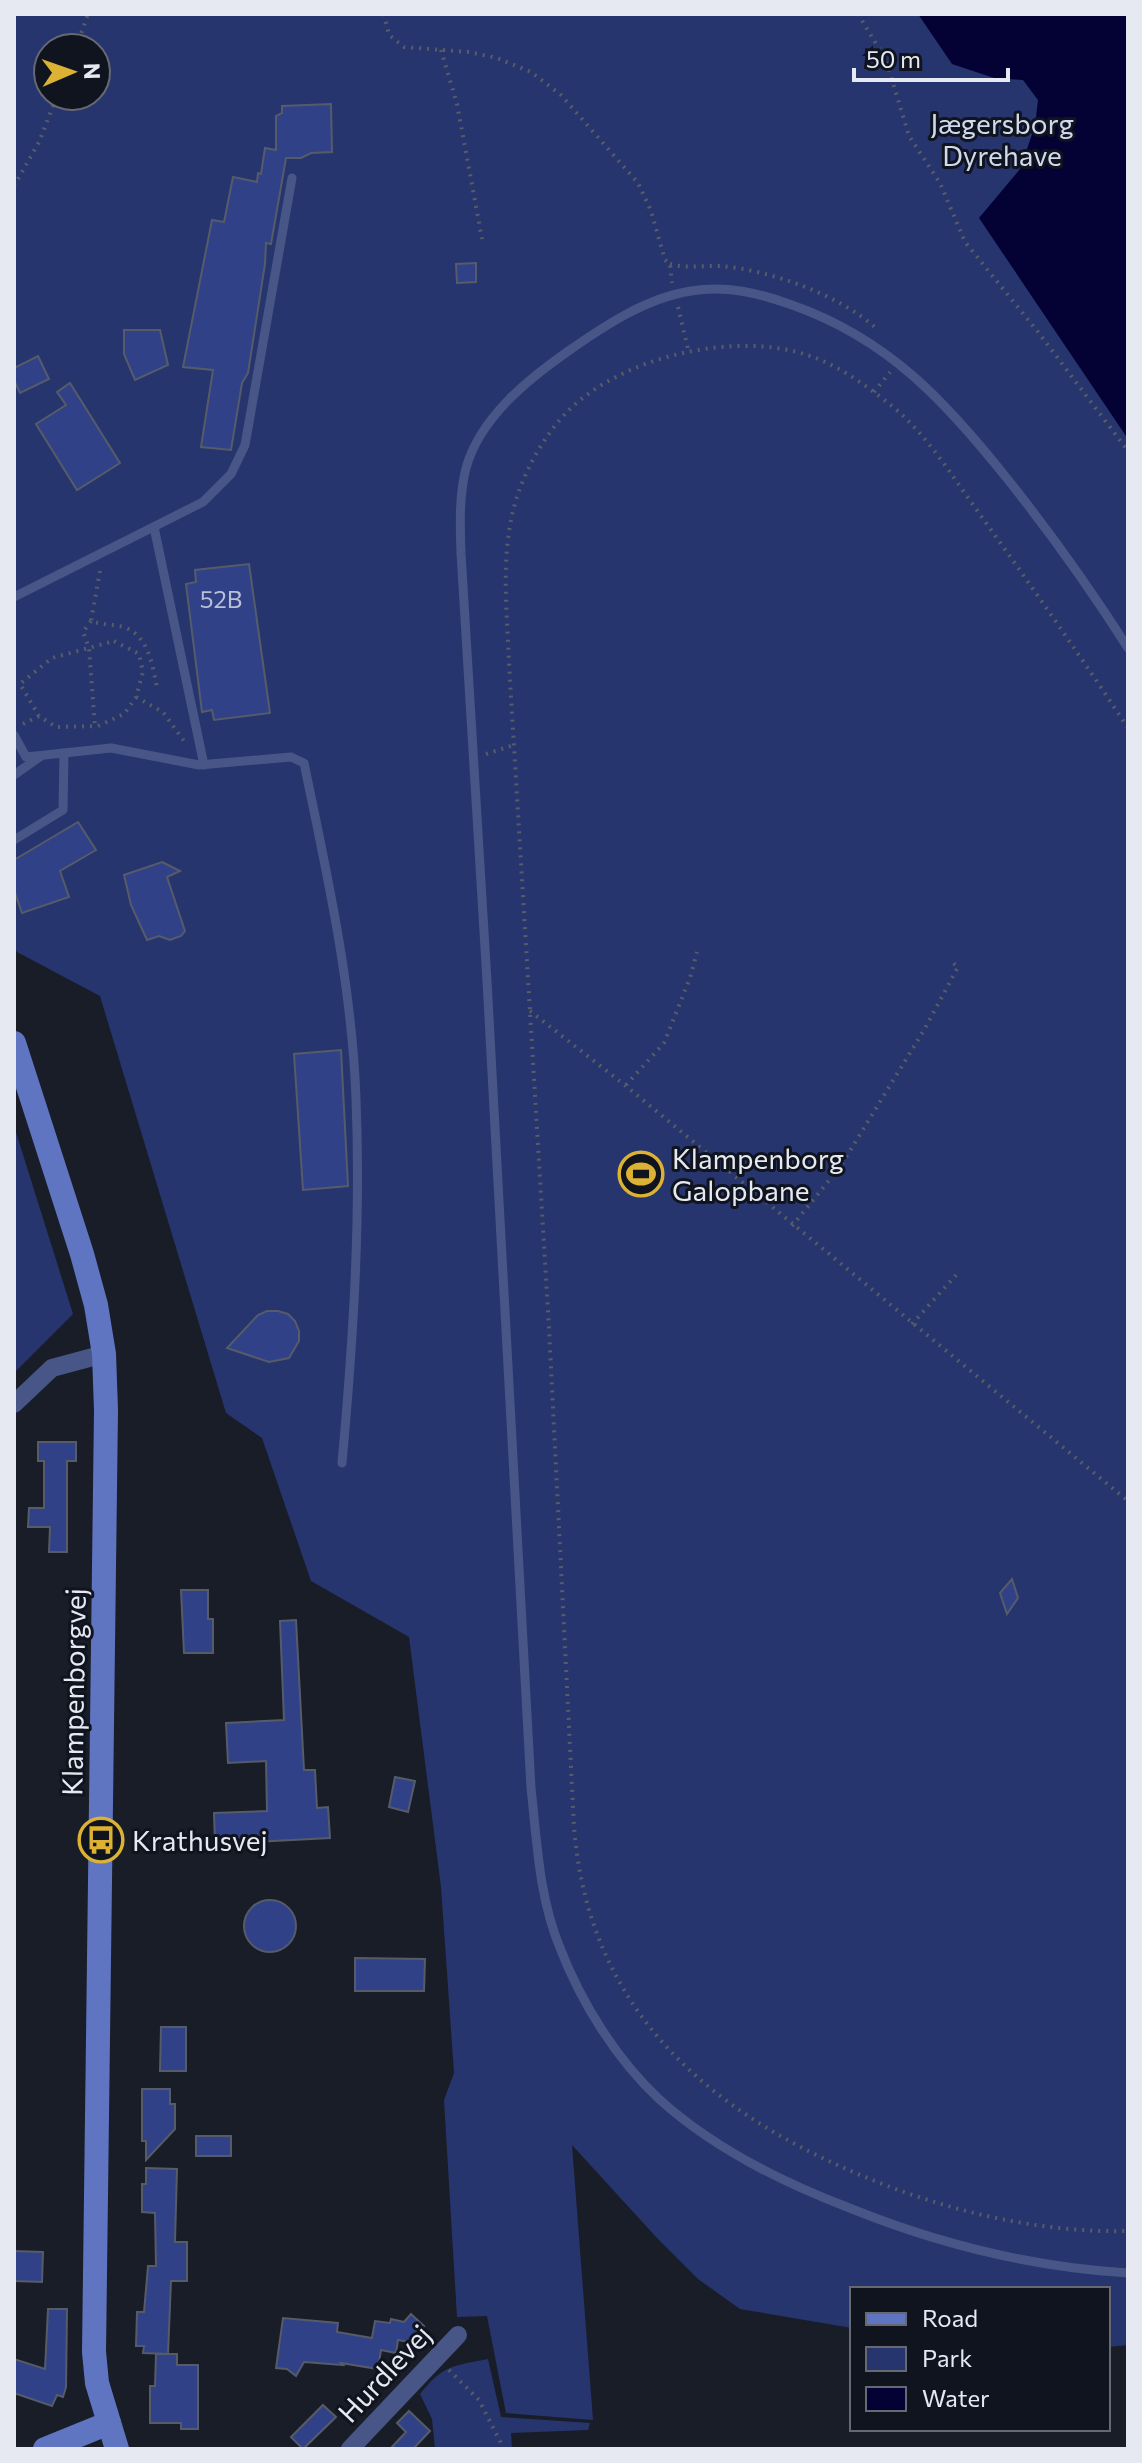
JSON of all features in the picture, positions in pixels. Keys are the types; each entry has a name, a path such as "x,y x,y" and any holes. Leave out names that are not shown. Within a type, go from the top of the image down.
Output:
{"street":[{"name":"Klampenborgvej","path":"14,1043 82,1254 96,1305 104,1354 106,1410 94,2352 97,2383 117,2449"},
{"path":"14,1404 52,1368 104,1354"},
{"name":"Hurdlevej","path":"350,2449 458,2335"},
{"path":"45,2449 109,2423"}],"lane":[{"path":"14,597 203,502 231,474 245,445 292,178"},
{"path":"1128,648 1054,537 975,437 920,381 880,349 852,332 800,308 748,291 687,291 638,308 593,333 562,355 509,401 474,448 467,467 460,512 531,1788 540,1877 560,1949 585,2000 636,2073 658,2098 720,2146 835,2203 950,2244 1015,2260 1128,2273"},
{"path":"154,527 202,765"},
{"path":"14,735 26,757 111,748 202,765 291,757 304,763 339,933 356,1098 355,1309 342,1463"},
{"path":"14,840 63,810 64,753"},
{"path":"14,775 42,755"}],"path":[{"path":"384,14 389,35 404,47 497,58 531,72 561,95 638,183 651,211 665,260 670,264"},
{"path":"858,14 886,60 909,136 940,183 965,242 1128,451"},
{"path":"441,49 457,104 482,239"},
{"path":"14,186 39,142 51,112"},
{"path":"1128,728 1077,650 935,451 907,419 874,392 825,363 793,351 750,345 689,353 620,375 594,390 568,411 538,450 516,502 506,585 560,1527 574,1827 584,1895 611,1968 639,2014 686,2067 728,2103 799,2147 849,2171 949,2207 1016,2221 1128,2231"},
{"path":"95,727 89,648 83,632 91,621 103,552"},
{"path":"91,621 125,627 143,640 157,688"},
{"path":"14,687 52,658 114,641 139,654 143,672 136,697 124,714 95,727 56,727 39,716 20,684"},
{"path":"136,697 163,712 202,765"},
{"path":"14,728 39,716"},
{"path":"472,758 514,745"},
{"path":"626,1086 664,1043 697,952"},
{"path":"792,1226 840,1167 924,1030 958,967 953,963"},
{"path":"530,1011 626,1086 1128,1501"},
{"path":"912,1324 956,1275"},
{"path":"436,2357 479,2400 504,2449"}],"green space":[{"name":"Klampenborg Galopbane","path":"14,14 1128,14 1128,2345 1110,2347 1110,2287 850,2287 850,2328 740,2309 698,2279 572,2145 593,2420 506,2413 487,2316 457,2317 444,2100 454,2073 441,1887 409,1637 311,1581 262,1438 226,1413 100,996 17,952 14,946"},
{"path":"14,1126 73,1314 14,1373"},
{"path":"488,2359 501,2417 590,2423 588,2430 511,2433 512,2449 435,2449 432,2419 420,2394 442,2372"}],"water":[{"path":"918,14 1128,14 1128,439 979,218 1020,169 1035,126 1038,100 1023,80 994,78 952,64"}],"building":[{"path":"331,104 332,152 286,158 271,244 266,243 248,373 242,383 231,450 201,447 213,370 183,367 212,220 224,222 233,177 257,182 265,148 276,150 276,116 282,113 282,106"},
{"path":"476,263 476,282 457,283 456,264"},
{"path":"124,330 160,330 168,365 135,380 124,354"},
{"path":"38,356 49,379 20,393 14,380 14,368"},
{"path":"70,383 120,463 77,490 36,424 66,405 57,392"},
{"path":"249,564 270,713 214,720 212,710 202,712 186,584 196,582 195,570"},
{"path":"78,822 96,850 60,871 69,897 22,913 14,890 14,860"},
{"path":"162,862 180,871 167,877 185,931 170,940 159,936 147,940 131,905 124,875"},
{"path":"341,1050 348,1186 303,1190 294,1054"},
{"path":"267,1311 288,1314 295,1321 299,1341 289,1358 269,1362 227,1348 258,1315"},
{"path":"38,1442 76,1442 76,1461 67,1461 67,1552 49,1552 50,1527 28,1527 29,1508 44,1508 44,1461 38,1461"},
{"path":"1012,1579 1018,1598 1007,1614 1000,1593"},
{"path":"181,1590 208,1590 208,1619 213,1619 213,1653 184,1653"},
{"path":"296,1620 304,1770 315,1770 317,1808 328,1807 330,1838 215,1844 214,1813 267,1811 266,1761 228,1763 226,1723 284,1720 280,1621"},
{"path":"395,1777 415,1781 408,1812 389,1807"},
{"path":"270,1900 288,1908 296,1926 288,1944 270,1952 252,1944 244,1926 252,1908"},
{"path":"355,1958 425,1959 424,1991 355,1991"},
{"path":"161,2027 186,2027 186,2071 160,2071"},
{"path":"142,2089 170,2089 170,2104 175,2104 175,2129 146,2160 146,2141 142,2141"},
{"path":"196,2136 231,2136 231,2156 196,2156"},
{"path":"146,2168 177,2169 175,2242 187,2242 187,2281 171,2281 168,2354 143,2353 144,2346 136,2346 137,2312 144,2312 148,2266 156,2266 155,2213 142,2212 142,2184 146,2184"},
{"path":"14,2251 43,2252 42,2282 14,2281"},
{"path":"48,2309 67,2309 66,2387 63,2397 57,2395 52,2406 14,2393 14,2359 45,2369"},
{"path":"411,2314 424,2326 409,2342 398,2340 396,2353 381,2350 378,2369 341,2363 343,2365 304,2362 296,2376 287,2369 276,2368 283,2318 338,2323 337,2332 372,2338 375,2321 390,2323 391,2319 404,2322"},
{"path":"156,2354 177,2354 177,2365 198,2365 198,2429 181,2429 181,2423 150,2423 150,2386 155,2386"},
{"path":"323,2405 336,2417 303,2449 291,2437"},
{"path":"409,2411 430,2431 413,2449 390,2449 406,2432 397,2423"}],"place":[{"name":"Klampenborg Galopbane","path":"641,1174"},
{"name":"Krathusvej","path":"101,1840"}],"park label":[{"name":"Jægersborg Dyrehave","path":"1002,139"}]}
